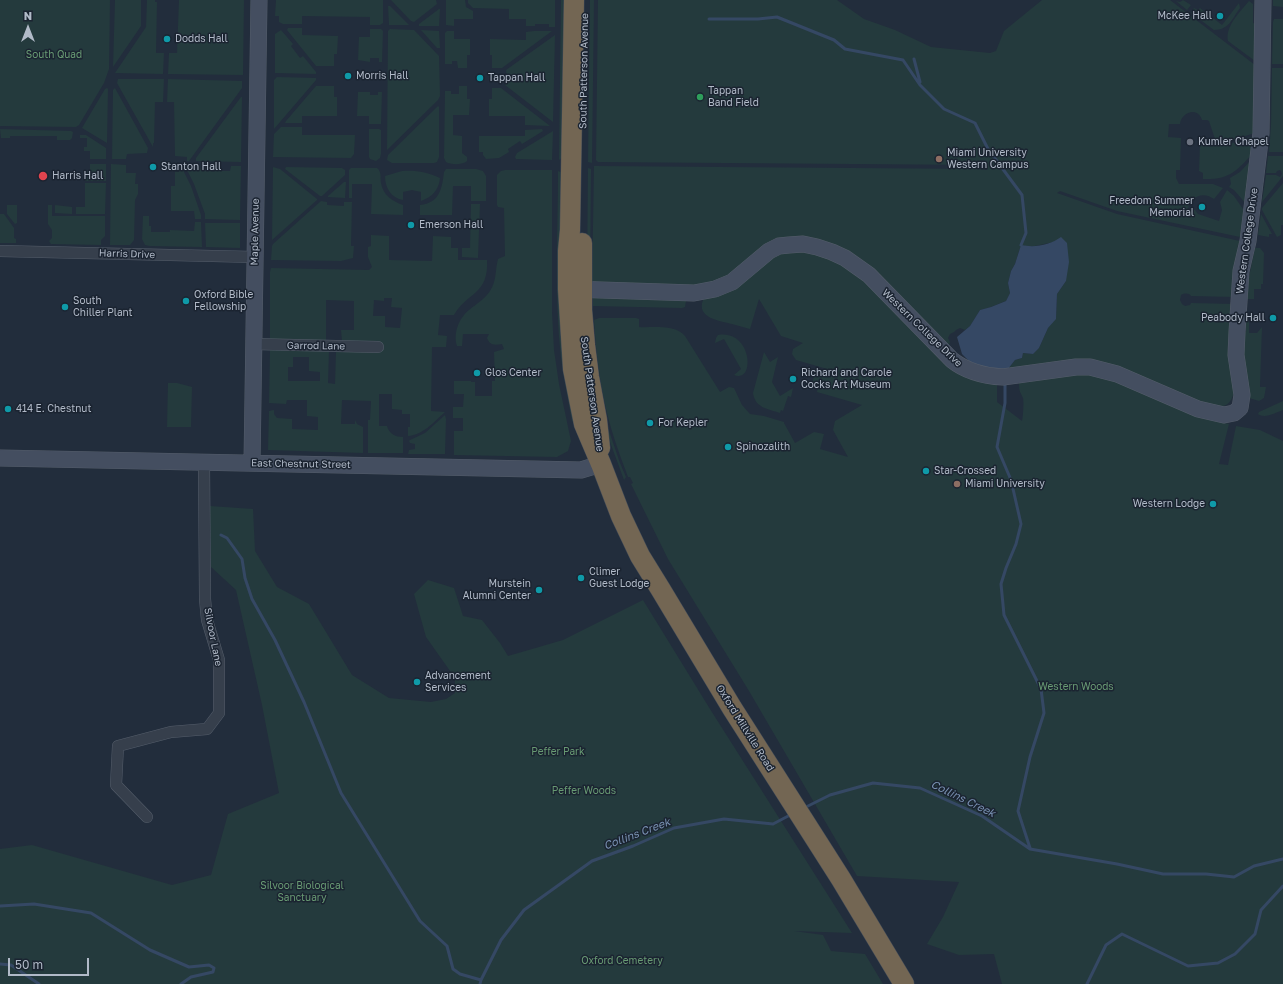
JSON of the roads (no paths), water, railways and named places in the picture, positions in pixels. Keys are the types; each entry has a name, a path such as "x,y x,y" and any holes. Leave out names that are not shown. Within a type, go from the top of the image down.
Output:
{"highway":[{"name":"South Patterson Avenue","path":"574,0 570,230 568,252 575,290"},
{"name":"South Patterson Avenue","path":"584,0 572,362 584,424 601,464"},
{"name":"Oxford Millville Road","path":"601,464 621,516 640,556 841,879 904,984"}],"street":[{"name":"Maple Avenue","path":"252,463 258,0"},
{"name":"Western College Drive","path":"575,290 694,293 715,289 732,282 769,251 779,246 803,244 817,247 846,258 863,271 952,360 970,372 1003,377 1076,367 1090,367 1117,374 1198,410 1224,415 1234,413 1240,408 1242,395 1236,355 1241,270 1248,240 1261,133 1263,0"},
{"name":"Harris Drive","path":"0,251 255,257"},
{"name":"Garrod Lane","path":"253,344 378,347"},
{"name":"East Chestnut Street","path":"0,458 581,470 601,464"},
{"name":"Silvoor Lane","path":"147,818 116,785 118,746 171,732 207,729 219,713 219,660 207,620 204,462"}],"water":[{"path":"1061,237 1067,243 1069,262 1066,281 1057,294 1056,319 1048,328 1039,348 1033,354 1023,353 1022,358 1015,360 1008,369 985,369 969,361 962,354 957,337 970,326 980,310 1006,301 1010,293 1008,283 1011,271 1015,264 1021,245 1042,245"}],"waterway":[{"path":"709,19 758,19 777,17 834,40 845,49 903,60 920,85 944,109 975,123 988,149 1022,195 1026,233 1021,245"},
{"path":"914,59 920,82"},
{"path":"1005,381 1005,403 997,447 1011,480 1021,524 1016,544 1001,584 1004,615 1041,689 1044,713 1030,757 1018,811 1030,848"},
{"path":"221,535 227,538 242,559 245,578 252,599 275,640 304,702 341,793 420,921 447,946 453,969 460,974 481,980"},
{"name":"Collins Creek","path":"804,808 830,795 873,783 920,788 982,816 1030,849 1117,864 1163,874 1206,874 1234,877 1254,866 1283,859"},
{"name":"Collins Creek","path":"480,984 501,940 524,910 592,861 633,846 674,828 724,819 773,824 792,814"},
{"path":"1087,984 1106,945 1122,934 1188,966 1218,963 1235,954 1255,934 1261,910 1283,886"},
{"path":"0,906 34,904 91,913 150,950 189,967 209,965 214,968 213,972 191,977 181,984"},
{"name":"Collins Creek","path":"0,964 11,965 39,984"}],"place":[{"name":"McKee Hall","path":"1220,16"},
{"name":"Dodds Hall","path":"167,39"},
{"name":"Morris Hall","path":"348,76"},
{"name":"Tappan Hall","path":"480,78"},
{"name":"Tappan Band Field","path":"700,97"},
{"name":"Kumler Chapel","path":"1190,142"},
{"name":"Miami University Western Campus","path":"939,159"},
{"name":"Stanton Hall","path":"153,167"},
{"name":"Harris Hall","path":"43,176"},
{"name":"Freedom Summer Memorial","path":"1202,207"},
{"name":"Emerson Hall","path":"411,225"},
{"name":"Oxford Bible Fellowship","path":"186,301"},
{"name":"South Chiller Plant","path":"65,307"},
{"name":"Peabody Hall","path":"1273,318"},
{"name":"Glos Center","path":"477,373"},
{"name":"Richard and Carole Cocks Art Museum","path":"793,379"},
{"name":"414 E. Chestnut","path":"8,409"},
{"name":"For Kepler","path":"650,423"},
{"name":"Spinozalith","path":"728,447"},
{"name":"Star-Crossed","path":"926,471"},
{"name":"Miami University","path":"957,484"},
{"name":"Western Lodge","path":"1213,504"},
{"name":"Climer Guest Lodge","path":"581,578"},
{"name":"Murstein Alumni Center","path":"539,590"},
{"name":"Advancement Services","path":"417,682"}],"park label":[{"name":"South Quad","path":"54,55"},
{"name":"Western Woods","path":"1076,687"},
{"name":"Peffer Park","path":"558,752"},
{"name":"Peffer Woods","path":"584,791"},
{"name":"Silvoor Biological Sanctuary","path":"302,892"},
{"name":"Oxford Cemetery","path":"622,961"}]}
